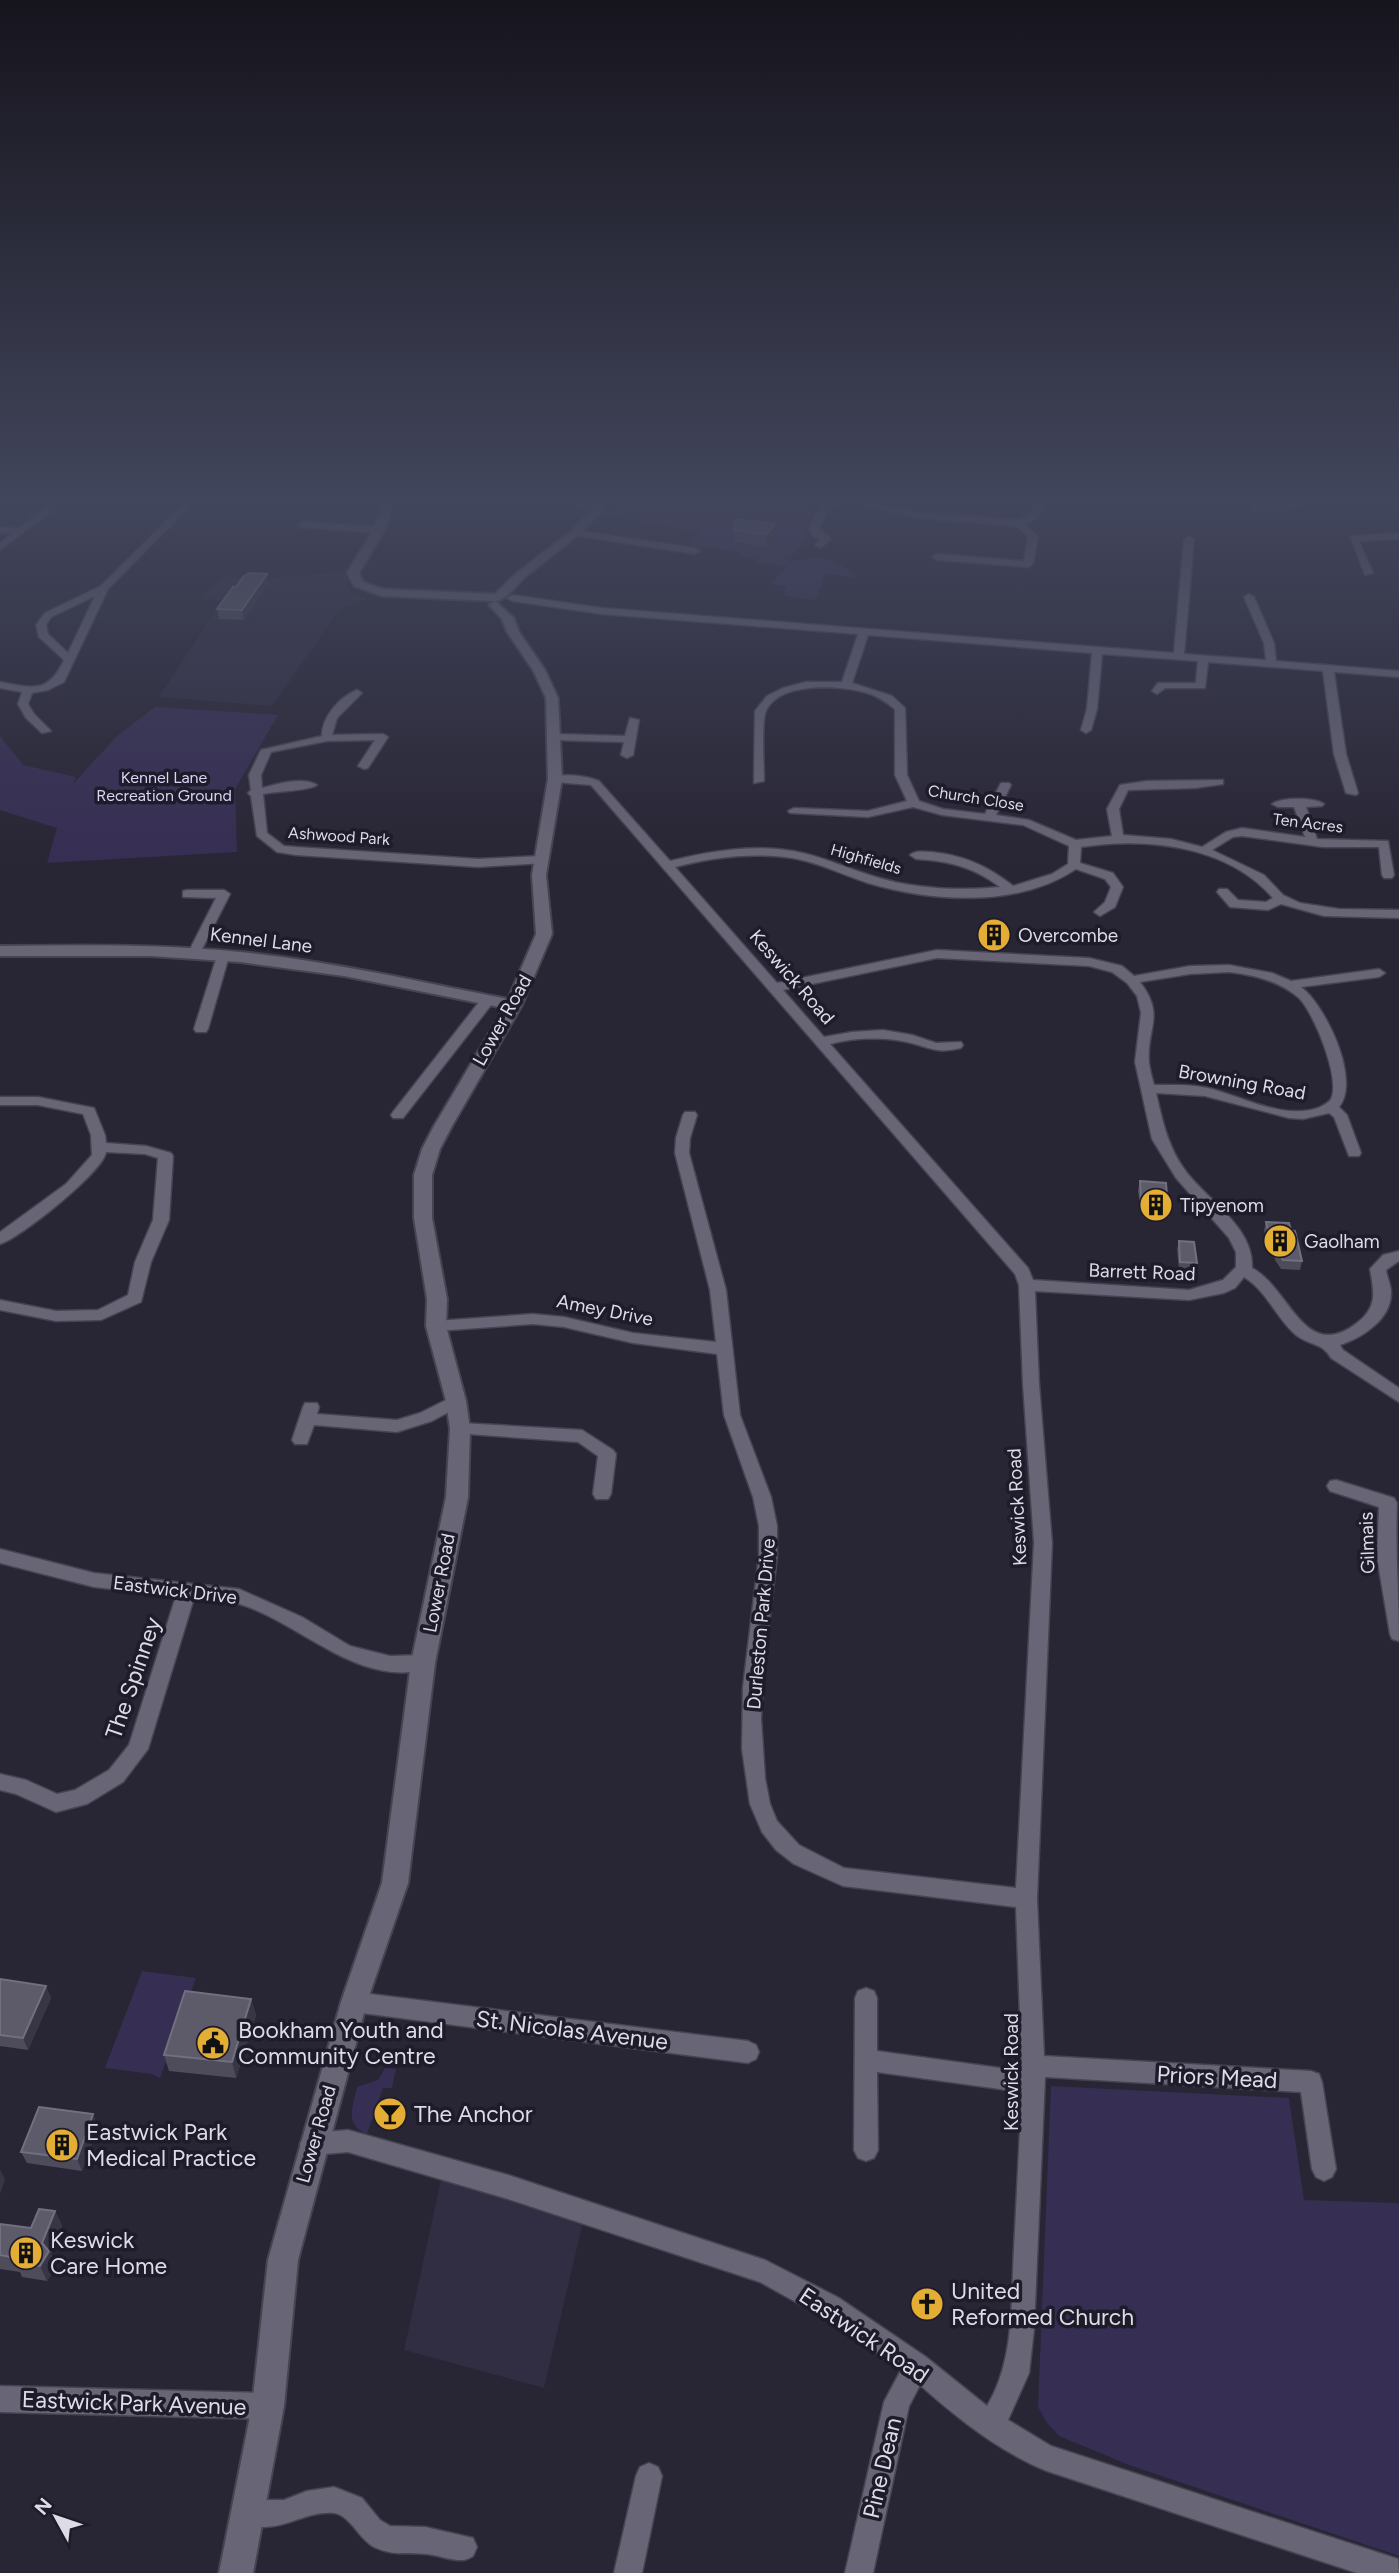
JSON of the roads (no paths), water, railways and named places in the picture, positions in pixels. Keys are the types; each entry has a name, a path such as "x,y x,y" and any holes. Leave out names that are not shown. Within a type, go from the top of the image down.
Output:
{"street":[{"path":"43,622 43,635 68,659"},
{"path":"0,685 28,690 44,688 60,680 86,622"},
{"name":"Lower Road","path":"236,2573 268,2406 283,2260 312,2144 354,2002 395,1883 423,1663 457,1497 460,1429 456,1401 436,1326 437,1299 423,1218 423,1175 431,1149 458,1097 514,1005 544,934 545,922 539,888 555,779 552,698 539,670 513,632 510,622"},
{"path":"741,622 1399,674"},
{"path":"1179,656 1182,622"},
{"path":"1260,622 1269,643 1271,663"},
{"path":"846,684 864,632"},
{"path":"1086,730 1092,709 1097,649"},
{"path":"1157,691 1162,685 1201,686 1203,658"},
{"path":"1328,667 1340,754 1352,793"},
{"name":"Church Close","path":"758,781 760,711 764,704 793,689 823,684 846,684 886,696 900,709 901,775 914,803 933,810 1032,824 1075,844"},
{"path":"28,690 23,704 30,716 46,731"},
{"path":"327,738 330,718 352,691 372,692"},
{"path":"627,755 634,720"},
{"name":"Ashwood Park","path":"364,766 383,737 327,738 267,750 257,768 254,793 261,834 281,849 478,863 541,860"},
{"path":"555,737 631,739"},
{"name":"Keswick Road","path":"555,779 593,782 1022,1272 1027,1285 1029,1360 1043,1543 1026,1899 1034,2074 1022,2329 1016,2373 1005,2401 991,2424"},
{"path":"1118,838 1113,809 1124,787 1135,784 1203,785 1219,782"},
{"path":"254,793 283,786 311,785"},
{"path":"989,817 1005,785"},
{"path":"794,811 868,814 914,803"},
{"path":"1278,804 1318,804"},
{"path":"1299,804 1312,841"},
{"name":"Ten Acres","path":"1203,851 1230,834 1242,832 1312,841 1384,844 1388,875"},
{"path":"1100,912 1111,904 1117,887 1109,876 1074,865 1075,844 1118,838 1152,839 1197,846 1262,879 1280,899 1305,908 1399,914"},
{"name":"Highfields","path":"667,866 705,855 728,852 794,855 886,884 990,892 1055,878 1074,865"},
{"path":"916,855 960,858 985,869 1009,889"},
{"path":"187,894 227,890 194,953"},
{"path":"1223,891 1234,904"},
{"path":"1223,915 1234,904 1268,905 1280,899"},
{"name":"Kennel Lane","path":"0,951 194,953 223,956 373,976 514,1005"},
{"path":"774,988 933,954 1039,963 1100,964 1118,970 1132,980 1144,996 1148,1013 1142,1049 1155,1129 1162,1146 1181,1175 1236,1236 1244,1252 1242,1270 1259,1279 1284,1314 1299,1329 1317,1340 1330,1342 1356,1332 1380,1306 1383,1296 1378,1269 1388,1259 1399,1256"},
{"path":"201,1029 223,956"},
{"name":"Browning Road","path":"1132,980 1177,971 1216,969 1259,974 1288,985 1310,1003 1336,1063 1338,1097 1330,1107 1313,1113 1291,1114 1194,1090 1147,1089"},
{"name":"Browning Road","path":"1288,985 1378,973"},
{"path":"398,1115 488,1000"},
{"path":"821,1042 849,1035 887,1035 948,1049"},
{"path":"0,1101 38,1101 89,1111 98,1135 99,1156 71,1187 0,1239"},
{"name":"Browning Road","path":"1330,1107 1340,1115 1351,1146 1365,1139"},
{"name":"Durleston Park Drive","path":"690,1115 682,1138 682,1153 711,1256 737,1433 754,1471 769,1527 768,1560 755,1651 752,1726 754,1772 760,1805 770,1827 782,1842 822,1870 843,1877 1026,1899"},
{"path":"0,1306 56,1316 101,1315 135,1298 143,1262 161,1220 166,1157 146,1150 97,1147"},
{"path":"0,1222 12,1222 34,1215"},
{"name":"Barrett Road","path":"1027,1285 1189,1295 1229,1284 1242,1270"},
{"name":"Amey Drive","path":"436,1326 533,1319 564,1322 633,1338 725,1349"},
{"path":"1330,1342 1337,1354 1399,1396"},
{"path":"301,1440 310,1413 397,1426 426,1417 456,1401"},
{"path":"460,1429 582,1436 607,1454 603,1494"},
{"name":"Gilmais","path":"1336,1486 1388,1503 1386,1557 1399,1634"},
{"name":"Eastwick Drive","path":"0,1556 94,1580 239,1596 295,1622 345,1652 390,1664 423,1663"},
{"name":"The Spinney","path":"0,1782 19,1786 55,1803 80,1798 116,1776 138,1749 187,1590"},
{"path":"866,1997 866,2150"},
{"name":"St. Nicolas Avenue","path":"354,2002 748,2052"},
{"path":"865,2060 1034,2074"},
{"name":"Priors Mead","path":"1034,2074 1311,2082 1324,2169"},
{"name":"Eastwick Road","path":"312,2144 348,2141 508,2187 765,2272 830,2307 917,2366 1019,2444 1048,2458 1397,2573"},
{"name":"Pine Dean","path":"859,2573 897,2402 917,2366"},
{"name":"Eastwick Park Avenue","path":"0,2399 268,2406"},
{"path":"628,2573 649,2476"},
{"path":"249,2513 284,2513 307,2504 334,2500 353,2507 371,2529 383,2537 464,2547"}],"place":[{"name":"Overcombe","path":"994,935"},
{"name":"Tipyenom","path":"1156,1205"},
{"name":"Gaolham","path":"1280,1241"},
{"name":"Bookham Youth and Community Centre","path":"213,2043"},
{"name":"The Anchor","path":"390,2114"},
{"name":"Eastwick Park Medical Practice","path":"62,2145"},
{"name":"Keswick Care Home","path":"26,2253"},
{"name":"United Reformed Church","path":"927,2304"}],"park label":[{"name":"Kennel Lane Recreation Ground","path":"164,786"}]}
